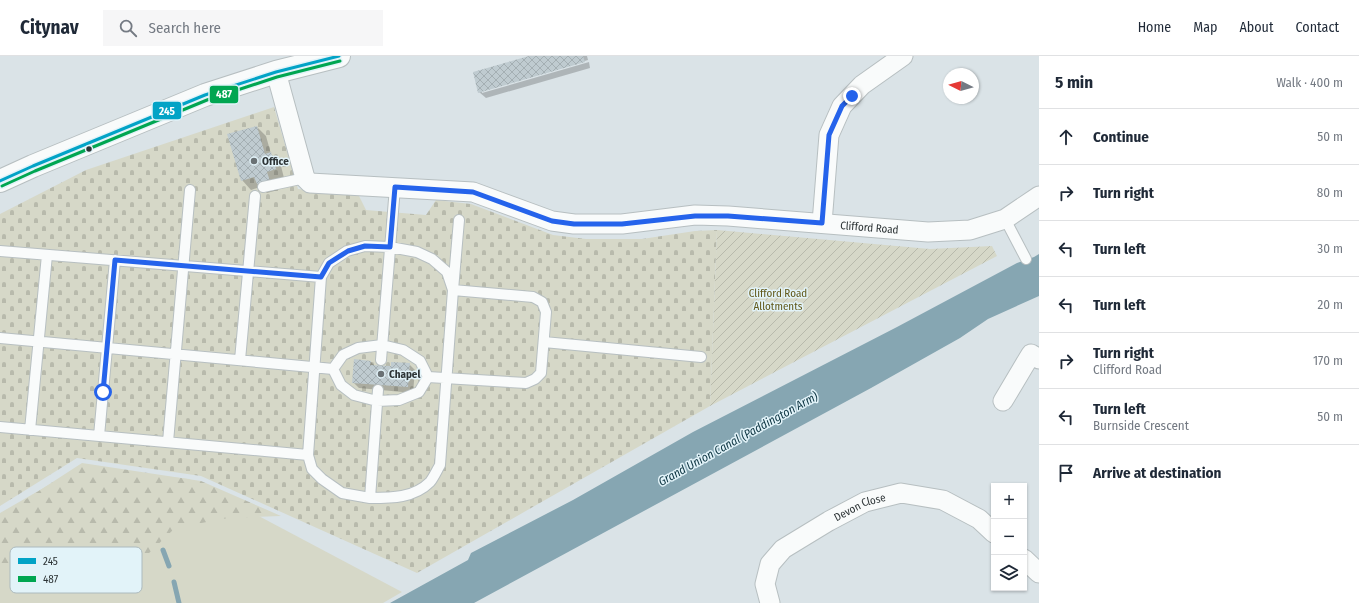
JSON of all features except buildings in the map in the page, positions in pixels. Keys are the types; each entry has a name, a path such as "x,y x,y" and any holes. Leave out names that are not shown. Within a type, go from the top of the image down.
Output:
{"main road":[{"path":"0,181 32,166 205,96 276,72 339,56"}],"street":[{"path":"822,223 829,135 842,106 862,85 903,56"},
{"path":"276,72 304,178"},
{"name":"Clifford Road","path":"304,178 310,183 473,192 552,221 574,224 622,224 695,216 728,216 928,232 970,230 1005,219 1039,196"},
{"path":"1003,401 1031,354 1039,359"},
{"name":"Devon Close","path":"770,603 765,584 770,564 783,549 829,521 865,502 901,493 943,500 979,519 991,529"},
{"path":"1027,563 1039,573"}],"lane":[{"path":"263,187 304,178"},
{"path":"381,360 395,187"},
{"path":"168,442 190,190"},
{"path":"240,360 255,196"},
{"path":"1005,219 1026,259"},
{"path":"453,290 447,272 432,259 416,252 390,247 365,246 348,251 329,263 321,277 308,455 312,469 322,479 342,493 370,498 397,498 419,490 431,481 440,465 459,220"},
{"path":"0,251 321,277"},
{"path":"30,430 47,255"},
{"path":"99,436 115,260"},
{"path":"428,377 526,383 535,379 541,374 546,312 542,302 533,297 453,290"},
{"path":"0,338 333,368"},
{"path":"544,342 701,357"},
{"path":"333,368 343,355 353,350 382,345 403,350 420,361 428,377"},
{"path":"333,368 341,384 354,395 377,401 398,400 419,392 428,377"},
{"path":"370,498 378,390"},
{"path":"0,427 308,455"}],"green space":[{"path":"274,107 298,189 358,194 366,210 426,215 436,200 471,204 553,235 586,239 642,239 695,231 717,230 710,406 417,573 201,476 77,458 0,506 0,214 86,170"},
{"name":"Clifford Road Allotments","path":"717,230 930,249 992,246 997,256 710,406"},
{"path":"82,463 201,481 281,516 228,518 175,528 146,556 142,556 142,547 10,547 10,569 0,574 0,516"},
{"path":"80,467 189,479 402,592 383,603 0,603 0,513"}],"water":[{"name":"Grand Union Canal (Paddington Arm)","path":"1039,254 1039,296 988,319 960,338 871,388 474,603 390,603 468,560 471,553 573,500 693,432 897,327 1017,263"}],"waterway":[{"path":"163,550 169,566"},
{"path":"174,582 179,603"}],"transit line":[{"name":"245","path":"0,181 205,95 276,72 339,56"},
{"name":"487","path":"2,186 207,100 277,77 340,61"}],"place":[{"name":"Office","path":"254,161"},
{"name":"Chapel","path":"381,374"}],"route":[{"path":"103,392 115,260 321,277 329,263 348,251 365,246 390,247 395,187 473,192 552,221 574,224 622,224 695,216 728,216 822,223 829,135 842,106 852,96"}]}
